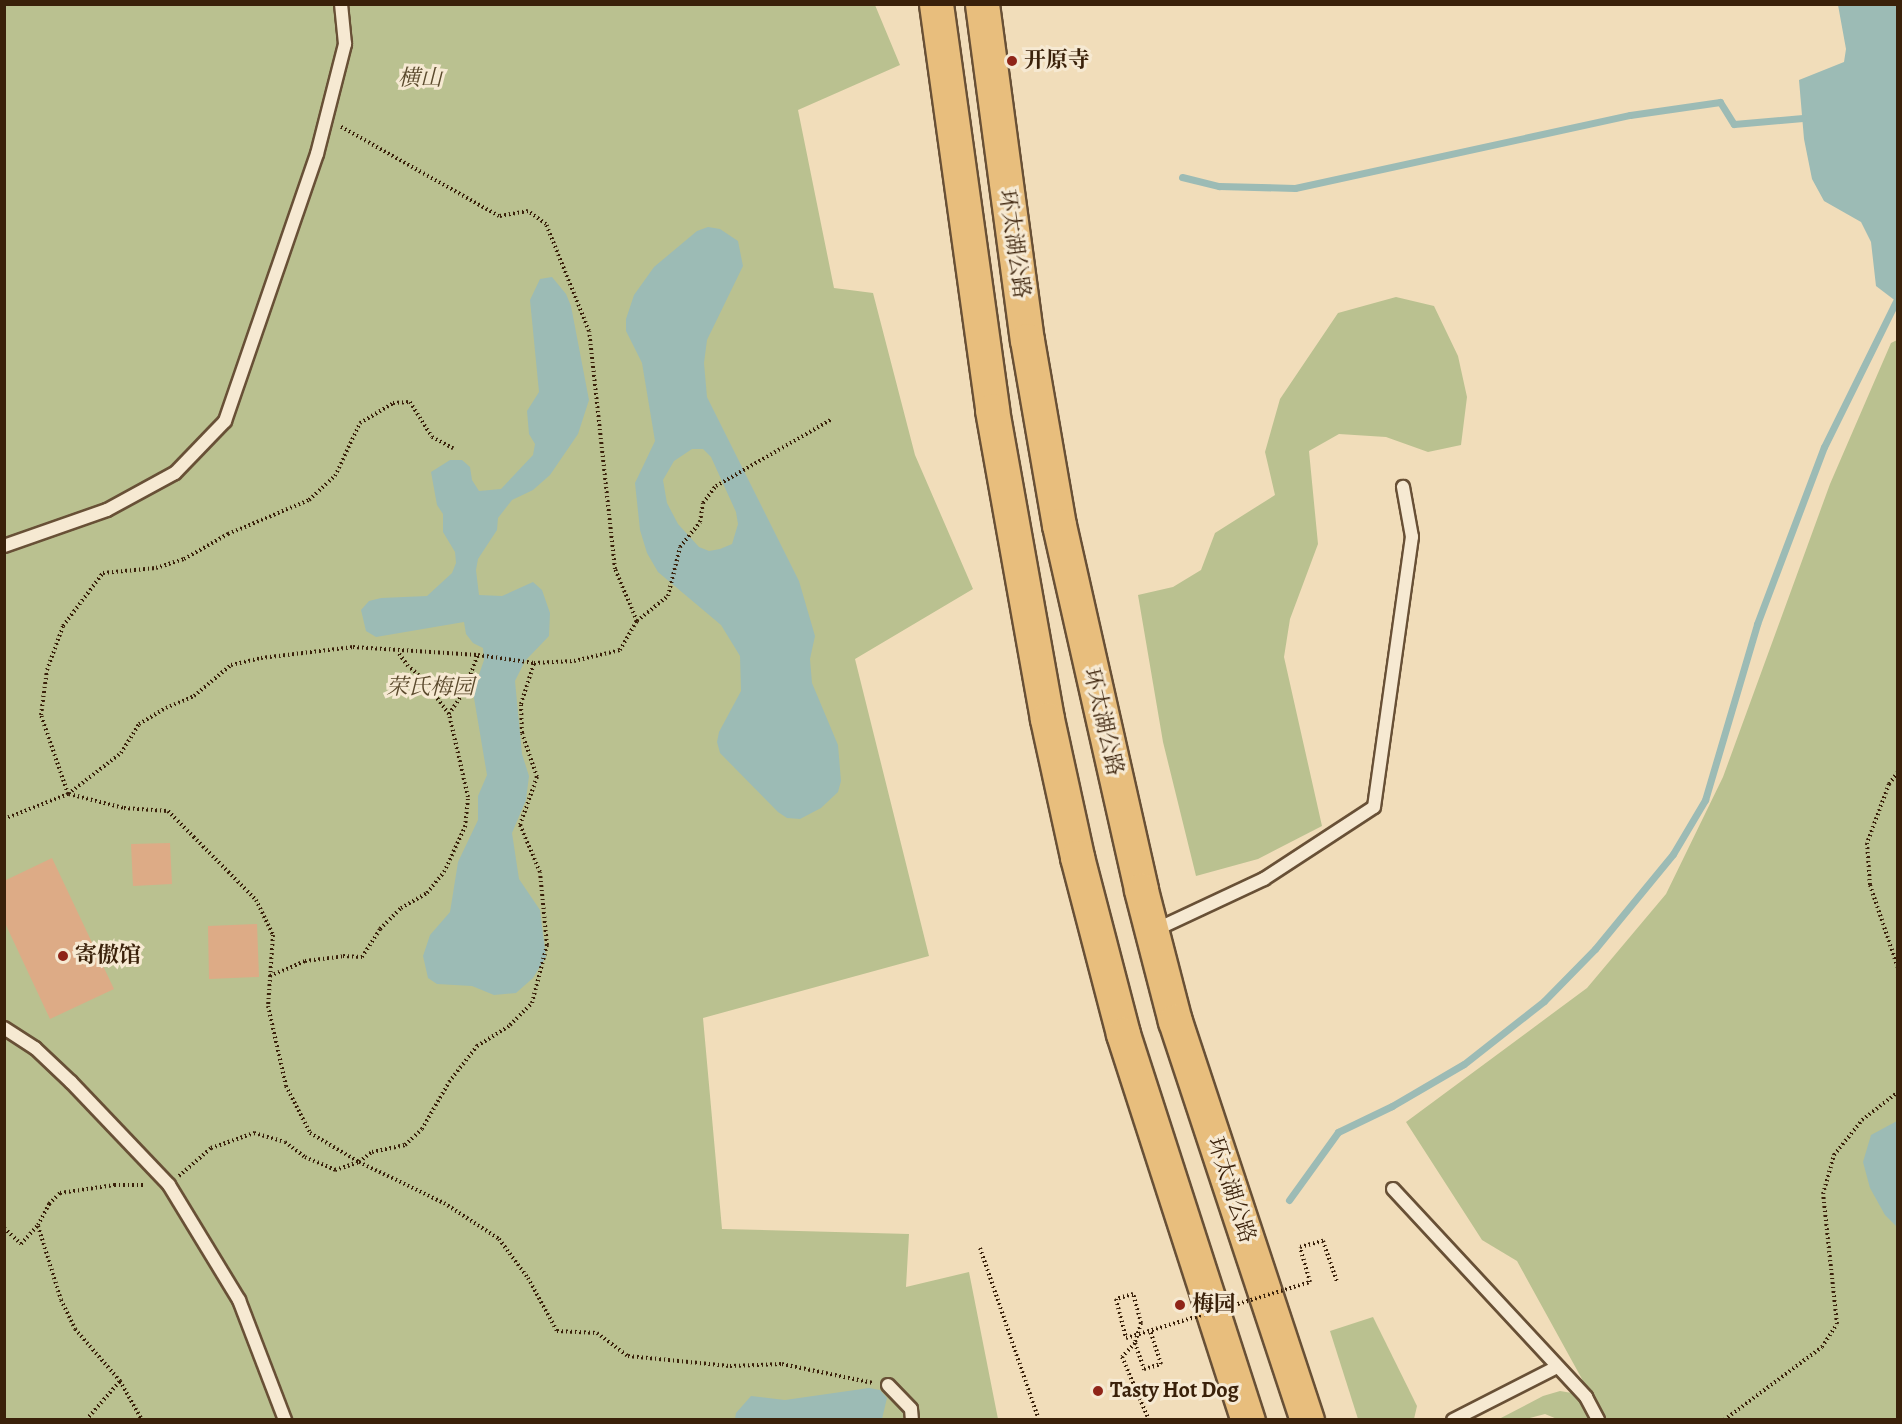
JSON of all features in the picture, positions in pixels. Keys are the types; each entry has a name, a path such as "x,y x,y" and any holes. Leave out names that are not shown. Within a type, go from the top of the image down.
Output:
{"highway":[{"name":"环太湖公路","path":"982,4 1027,340 1059,525 1152,931 1175,1021 1307,1419"},
{"name":"环太湖公路","path":"935,11 992,410 1047,719 1075,846 1124,1034 1248,1419"}],"lane":[{"path":"4,546 107,510 175,473 225,421 317,154 345,44 340,4"},
{"path":"1152,931 1264,879 1374,807 1412,537 1403,487"},
{"path":"4,1028 35,1048 71,1082 169,1185 239,1300 285,1419"},
{"path":"1393,1189 1586,1397 1598,1419"},
{"path":"1453,1419 1557,1367"},
{"path":"888,1385 911,1409 912,1419"}],"path":[{"path":"326,118 499,216 528,211 546,224 589,331 615,569 637,621"},
{"path":"68,794 40,715 47,670 63,626 103,573 156,568 184,559 228,534 309,500 335,476 360,423 393,403 410,402 432,437 453,448"},
{"path":"4,819 68,794 121,753 139,724 166,708 194,696 231,665 261,658 353,647 397,652 478,655 534,663 574,661 620,650 637,621 668,596 680,547 700,522 704,503 716,486 832,419"},
{"path":"270,976 305,962 343,956 362,957 380,929 401,908 427,893 444,872 465,827 468,797 449,714 422,678 397,652"},
{"path":"449,714 462,695 478,655"},
{"path":"4,1228 21,1244 38,1225 49,1204 60,1193 114,1185 169,1185 212,1148 254,1133 285,1142 305,1157 335,1170 359,1162 372,1152 405,1145 422,1129 449,1082 477,1046 510,1025 532,1003 547,945 540,872 520,825 537,777 522,733 521,704 534,663"},
{"path":"1898,772 1889,784 1867,843 1870,885 1898,968"},
{"path":"68,794 124,808 168,811 256,900 273,935 268,1006 286,1086 310,1133 359,1162 444,1203 499,1239 528,1278 557,1331 597,1333 628,1356 730,1366 782,1364 848,1379 888,1385"},
{"path":"1724,1419 1822,1347 1837,1324 1823,1194 1834,1155 1862,1120 1898,1092"},
{"path":"38,1225 61,1300 75,1329 120,1381 142,1419"},
{"path":"1149,1419 1122,1357 1135,1343 1141,1323 1133,1294 1116,1299 1126,1338 1150,1331 1310,1282 1300,1248 1323,1241 1337,1282"},
{"path":"980,1248 1039,1419"},
{"path":"1135,1343 1144,1369 1161,1364 1150,1331"},
{"path":"86,1419 120,1381"}],"green space":[{"name":"荣氏梅园","path":"5,5 875,5 900,65 798,110 834,288 873,293 915,455 973,589 855,659 929,956 703,1018 722,1229 909,1234 906,1287 969,1272 998,1419 5,1420"},
{"path":"1396,297 1434,306 1458,356 1467,397 1461,445 1428,452 1386,437 1339,434 1309,451 1318,544 1290,619 1284,657 1322,826 1258,859 1196,876 1163,742 1138,595 1173,587 1201,570 1215,533 1275,495 1265,452 1280,399 1338,313"},
{"path":"1897,340 1897,1419 1604,1419 1517,1261 1482,1240 1406,1122 1587,988 1666,894 1723,777 1830,484 1891,343"},
{"path":"1373,1317 1417,1406 1414,1419 1358,1419 1330,1331"},
{"path":"1560,1391 1572,1393 1580,1401 1588,1419 1557,1419 1545,1414 1526,1419 1499,1419 1543,1396"}],"water":[{"path":"1838,5 1897,5 1897,302 1876,286 1871,242 1861,222 1824,201 1812,179 1804,139 1799,80 1844,62 1846,49"},
{"path":"708,227 720,229 738,241 743,266 707,340 704,363 707,397 799,581 815,636 810,659 812,683 838,745 841,781 838,792 821,808 800,819 787,818 778,812 720,753 717,742 719,732 741,691 740,656 721,625 658,572 647,553 640,530 635,483 655,441 642,363 626,331 626,319 634,295 654,267 697,231","holes":["692,449 703,449 711,457 736,512 738,524 732,544 709,551 699,547 678,524 667,503 663,480 674,461"]},
{"path":"552,277 566,294 571,306 589,400 578,434 550,475 533,490 512,500 498,518 497,530 478,559 476,570 479,595 502,596 533,582 542,590 550,613 549,636 525,661 515,681 522,754 529,776 526,800 512,833 519,879 540,910 546,957 533,978 516,993 494,995 472,986 437,984 428,978 423,956 430,935 450,912 458,862 478,820 478,796 487,775 473,692 484,660 483,648 473,643 466,634 464,622 376,637 366,631 361,610 369,601 381,598 427,596 452,573 456,563 455,552 443,532 443,514 437,505 431,472 450,460 462,460 470,467 472,480 479,491 501,489 533,455 535,444 529,434 527,411 539,392 530,300 540,279"},
{"path":"1897,1121 1897,1227 1885,1215 1870,1188 1863,1162 1871,1135"},
{"path":"869,1388 880,1390 887,1398 882,1419 735,1419 736,1413 751,1396 785,1400"}],"building":[{"path":"170,843 172,884 133,886 131,844"},
{"path":"52,858 114,989 50,1019 4,921 4,881"},
{"path":"257,924 259,977 209,979 208,926"}],"waterway":[{"path":"1182,177 1219,186 1295,188 1630,115 1720,102 1734,124 1803,118"},
{"path":"1289,1200 1338,1132 1392,1106 1464,1064 1544,1001 1595,949 1673,854 1705,800 1757,624 1824,447 1896,301"}],"place":[{"name":"开原寺","path":"1012,61"},
{"name":"寄傲馆","path":"63,956"},
{"name":"梅园","path":"1180,1305"},
{"name":"Tasty Hot Dog","path":"1098,1391"}],"park label":[{"name":"横山","path":"420,79"}]}
